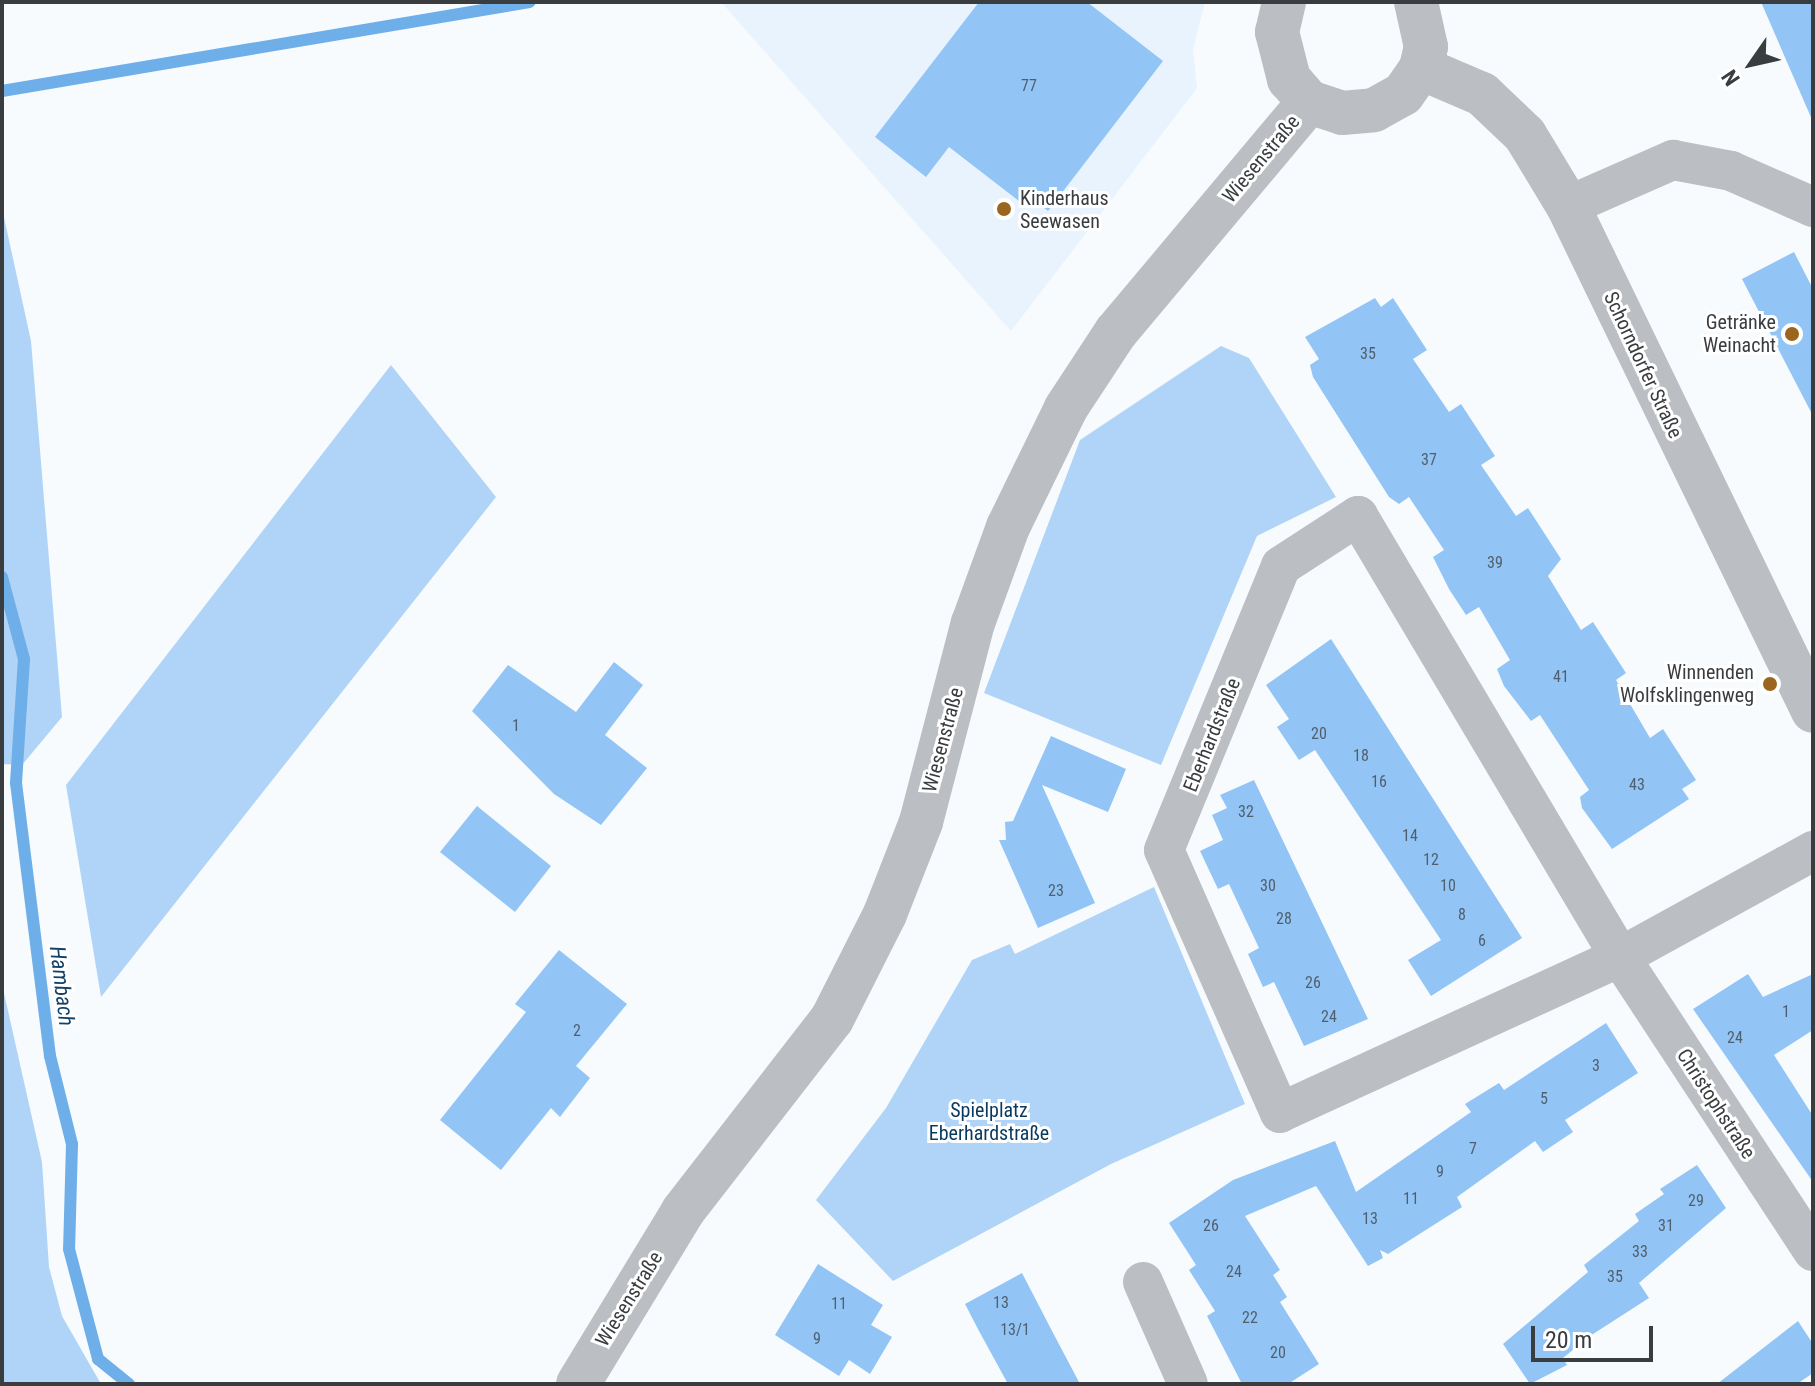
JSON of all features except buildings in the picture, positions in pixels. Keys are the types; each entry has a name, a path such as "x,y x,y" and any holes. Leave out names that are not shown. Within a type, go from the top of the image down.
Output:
{"street":[{"path":"1284,2 1280,58 1309,102 1342,113 1374,110 1403,94 1421,68 1426,47 1416,2"},
{"name":"Schorndorfer Straße","path":"1421,68 1482,94 1525,135 1568,206 1813,711"},
{"name":"Wiesenstraße","path":"578,1384 683,1211 832,1019 885,914 921,822 973,623 1008,527 1066,408 1116,332 1309,102"},
{"path":"1568,206 1673,160 1731,171 1813,207"},
{"name":"Eberhardstraße","path":"1620,957 1358,516 1281,566 1164,850 1280,1113 1620,957 1813,851"},
{"name":"Christophstraße","path":"1620,957 1813,1251"},
{"path":"1143,1282 1188,1384"}],"shaded area":[{"name":"Kinderhaus Seewasen","path":"721,2 1205,2 1193,49 1197,88 1011,331"}],"green space":[{"path":"2,208 31,341 62,717 22,765 2,764"},
{"path":"1221,346 1249,358 1336,497 1257,536 1161,765 984,693 1080,440"},
{"path":"391,365 496,497 101,997 66,785"},
{"name":"Spielplatz Eberhardstraße","path":"1154,887 1245,1104 1111,1164 893,1281 816,1200 886,1108 972,960 1010,944 1015,954"},
{"path":"2,984 42,1162 49,1267 62,1316 101,1384 2,1384"}],"waterway":[{"path":"2,91 530,2"},
{"name":"Hambach","path":"2,577 24,659 16,783 50,1056 72,1144 69,1249 98,1359 129,1384"}],"place":[{"name":"Kinderhaus Seewasen","path":"1004,209"},
{"name":"Getränke Weinacht","path":"1792,334"},
{"name":"Winnenden Wolfsklingenweg","path":"1770,684"}]}
